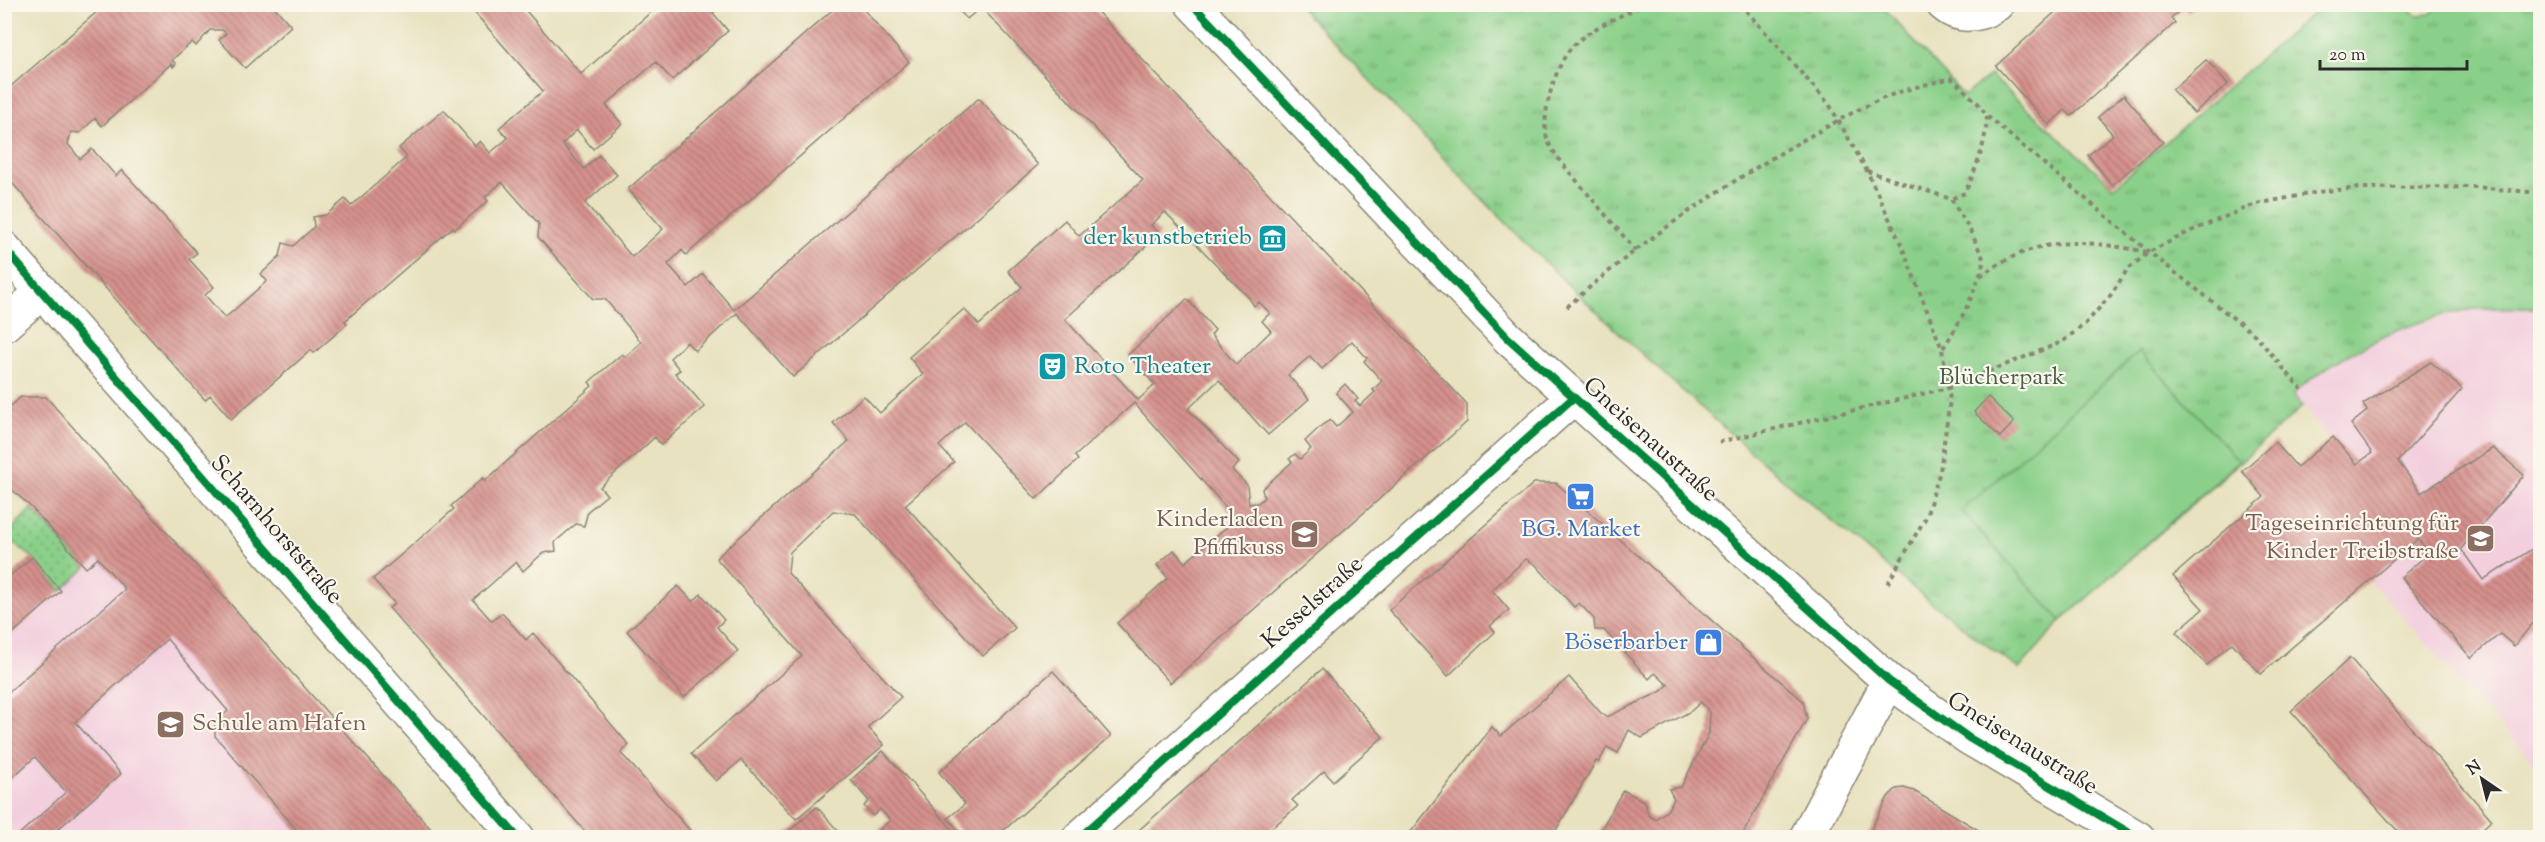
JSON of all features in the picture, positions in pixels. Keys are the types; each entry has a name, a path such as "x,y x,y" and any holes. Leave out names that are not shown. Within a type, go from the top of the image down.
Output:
{"street":[{"name":"Gneisenaustraße","path":"1192,4 1508,338 1889,681 1969,738 2138,837"},
{"name":"Scharnhorststraße","path":"4,248 518,837"},
{"path":"4,325 42,292"},
{"name":"Kesselstraße","path":"1079,837 1573,398"},
{"path":"1806,837 1889,681"}],"path":[{"path":"1636,251 1550,147 1546,134 1546,114 1559,70 1571,47 1592,31 1644,4"},
{"path":"1740,4 1829,104 1839,120 1867,171 1901,244 1942,349 1950,400 1940,471 1926,518 1886,586"},
{"path":"1567,307 1605,273 1705,199 1760,165 1839,120 1894,94 1952,78 1977,102 1987,116 2149,252 2255,335 2302,390"},
{"path":"1952,199 1965,193 1977,166 1985,143 1987,116"},
{"path":"1867,171 1952,199 1984,260 1980,276 1955,331 1942,349"},
{"path":"1719,442 1948,388 2062,342 2086,322 2110,296 2127,270 2149,252 2191,231 2256,204 2324,191 2425,186 2475,187 2541,193"},
{"path":"1980,276 2001,262 2032,248 2053,243 2082,242 2149,252"}],"shaded area":[{"name":"Tageseinrichtung für Kinder Treibstraße","path":"2540,308 2539,768 2370,581 2419,538 2362,460 2357,464 2333,438 2330,440 2293,394 2306,382 2346,357 2409,327 2478,309"},
{"name":"Schule am Hafen","path":"150,513 423,821 403,838 5,837 4,641"}],"green space":[{"name":"Blücherpark","path":"1298,5 1881,5 1964,96 1990,75 2114,187 2322,5 2401,5 2418,15 2430,14 2441,5 2540,5 2540,308 2476,309 2428,320 2403,328 2354,351 2311,379 2293,394 2302,407 2061,621 2019,669 1932,603 1848,534 1631,344 1507,224"},
{"path":"2139,351 2239,461 2061,621 1962,511"},
{"path":"32,508 86,568 61,591 32,557 5,536"}],"building":[{"path":"106,4 272,4 291,26 245,68 219,40 226,33 222,30 210,30 196,46 192,42 172,60 176,64 173,67 171,64 102,126 95,118 80,133 71,132 68,144 80,159 92,149 116,176 122,170 197,253 189,259 214,287 205,295 225,318 267,281 261,274 280,256 283,243 293,246 314,227 313,217 326,215 345,199 351,206 407,157 399,148 444,110 475,146 480,141 490,153 508,138 499,128 543,91 467,4 520,4 581,74 660,4 722,4 713,13 728,31 672,80 656,62 606,105 622,124 593,149 577,130 562,144 584,169 599,155 617,175 585,203 632,257 663,229 628,189 839,4 859,4 909,62 686,255 682,250 668,264 688,287 703,274 734,310 979,98 1038,165 793,377 737,313 695,351 687,342 670,358 680,370 675,373 705,407 661,445 655,437 600,487 607,495 588,511 584,526 576,524 555,542 556,551 543,553 523,571 516,562 473,600 492,621 502,613 526,640 533,633 629,745 621,753 696,837 590,837 389,608 395,604 373,579 454,509 451,506 483,478 485,481 592,386 589,382 622,354 625,357 641,342 605,299 593,299 538,237 539,224 502,182 485,197 488,201 455,229 453,227 345,321 347,324 314,353 311,350 231,419 210,395 205,400 4,174 4,92"},
{"path":"953,4 1090,4 1467,404 1467,422 1170,683 1117,623 1168,578 1157,565 1174,550 1185,563 1236,519 1134,403 1075,456 1078,460 1036,499 965,422 939,446 954,462 905,505 1015,628 983,656 855,514 833,511 790,552 788,573 901,697 868,727 884,745 796,819 741,760 716,781 691,754 802,656 716,558 849,441 833,423 864,396 880,413 923,374 909,357 964,309 979,325 1022,287 1008,271 1065,220 1079,236 1143,180 981,7 967,19","holes":["1165,212 1249,298 1254,306 1259,302 1270,313 1262,321 1271,331 1236,365 1211,335 1215,330 1187,299 1128,355 1155,385 1138,400 1065,319 1160,234 1151,225","1352,341 1367,358 1364,361 1382,381 1373,390 1375,392 1360,406 1355,401 1358,399 1345,384 1336,393 1353,412 1336,427 1330,420 1322,425 1305,441 1311,449 1300,459 1295,454 1289,459 1292,462 1262,489 1264,498 1258,503 1249,504 1247,485 1232,470 1239,463 1188,409 1219,380 1268,435 1309,399 1288,375 1310,356 1322,369"]},
{"path":"2064,4 2196,5 2188,12 2184,7 2171,18 2175,23 2071,116 2065,110 2049,125 1996,66"},
{"path":"2206,60 2228,84 2194,113 2172,90"},
{"path":"2124,95 2163,142 2112,185 2088,155 2113,135 2098,117"},
{"path":"2431,362 2462,389 2398,461 2421,493 2493,448 2524,475 2461,549 2483,580 2540,544 2540,615 2514,646 2500,634 2471,658 2401,577 2429,553 2418,539 2261,674 2232,643 2207,665 2176,632 2203,609 2173,576 2264,497 2242,471 2275,442 2297,467 2333,437 2357,464 2372,453 2351,424 2367,411 2363,404"},
{"path":"21,397 46,397 438,837 303,837 215,736 215,722 228,711 167,639 75,722 121,774 49,837 16,837 66,792 35,757 4,785 4,696 125,589 98,558 86,568 32,508 7,485 4,488 4,412"},
{"path":"1988,397 2014,422 2000,437 1974,412"},
{"path":"1534,483 1556,483 1803,701 1807,719 1741,837 1597,837 1623,790 1645,802 1648,815 1655,819 1667,811 1674,799 1669,789 1681,787 1709,733 1710,712 1701,702 1691,711 1642,738 1629,730 1618,753 1607,747 1599,762 1596,761 1552,837 1407,837 1492,727 1501,736 1569,677 1607,717 1660,692 1668,685 1655,673 1649,679 1604,630 1595,630 1594,619 1579,603 1574,607 1535,564 1526,559 1492,590 1509,610 1490,626 1495,632 1448,676 1389,610"},
{"path":"32,557 61,591 4,641 4,581"},
{"path":"678,586 693,601 701,594 724,620 717,627 738,651 684,697 627,631"},
{"path":"2350,658 2492,820 2473,837 2403,837 2291,711"},
{"path":"1322,669 1383,737 1333,781 1324,771 1292,800 1298,806 1261,837 1131,837"},
{"path":"1053,671 1111,736 996,837 964,837 948,818 965,804 939,772"},
{"path":"883,751 959,837 878,837 875,834 890,820 880,809 873,816 864,806 869,801 851,780"},
{"path":"1904,788 1914,791 1990,837 1867,837 1888,797 1896,789"},
{"path":"817,807 839,832 832,837 782,837"}],"cycle path":[{"path":"1192,4 1508,338 1889,681 1969,738 2138,838"},
{"path":"4,248 518,838"},
{"path":"1079,838 1573,398"}],"place":[{"name":"der kunstbetrieb","path":"1273,238"},
{"name":"Roto Theater","path":"1053,367"},
{"name":"BG. Market","path":"1581,497"},
{"name":"Kinderladen Pfiffikuss","path":"1305,534"},
{"name":"Tageseinrichtung für Kinder Treibstraße","path":"2480,538"},
{"name":"Böserbarber","path":"1709,643"},
{"name":"Schule am Hafen","path":"171,724"}]}
